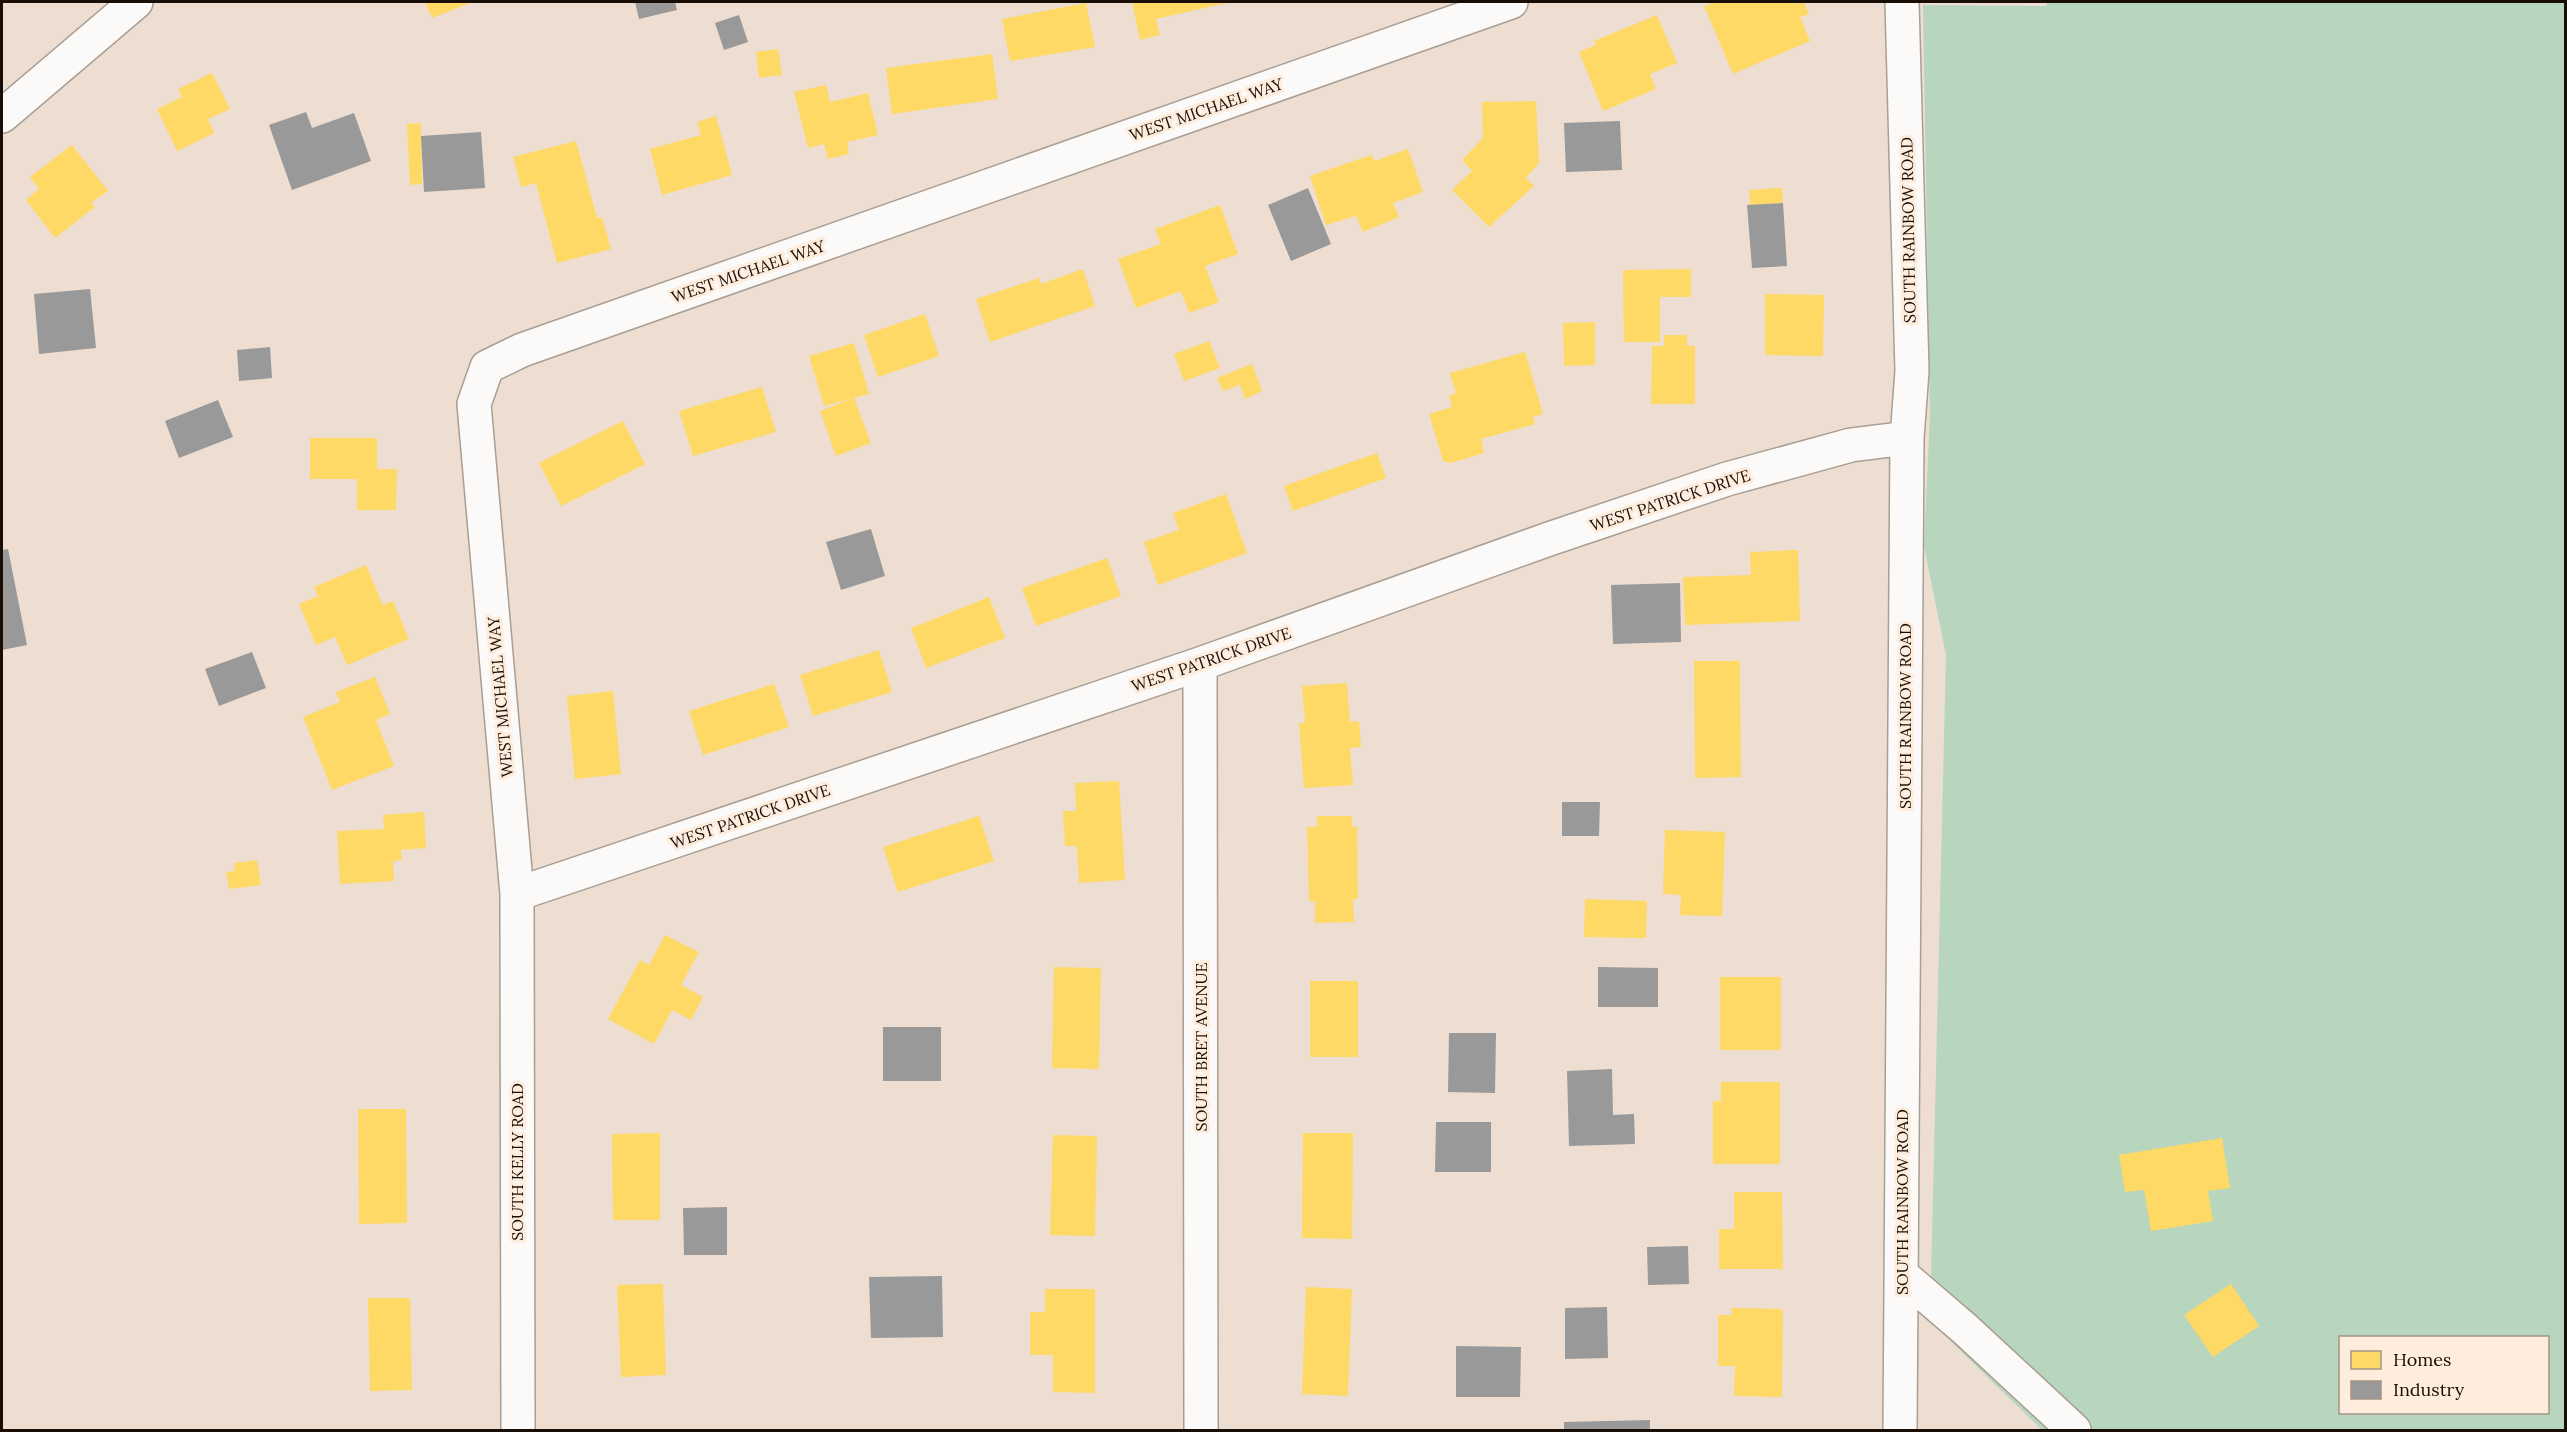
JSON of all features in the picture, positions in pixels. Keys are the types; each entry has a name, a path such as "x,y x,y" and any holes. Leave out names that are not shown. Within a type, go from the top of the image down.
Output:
{"street":[{"path":"2,116 136,2"},
{"name":"WEST MICHAEL WAY","path":"517,894 474,404 487,367 522,350 1511,2"},
{"name":"SOUTH RAINBOW ROAD","path":"1900,1431 1907,438 1912,372 1902,2"},
{"name":"WEST PATRICK DRIVE","path":"517,894 1200,664 1538,543 1727,479 1851,445 1907,438"},
{"name":"SOUTH BRET AVENUE","path":"1200,664 1202,1431"},
{"name":"SOUTH KELLY ROAD","path":"517,894 518,1431"},
{"path":"1902,1275 1965,1329 2074,1431"}],"green space":[{"path":"2047,2 2565,2 2565,1430 2042,1430 1930,1321 1946,655 1924,546 1930,413 1923,5 2046,6"}],"building: Homes":[{"path":"425,2 473,2 432,18"},
{"path":"1132,2 1231,2 1156,19 1160,35 1140,40"},
{"path":"1716,2 1804,2 1809,14 1800,17 1810,41 1733,74 1704,6"},
{"path":"1086,3 1095,47 1010,61 1002,19"},
{"path":"1657,15 1677,63 1650,74 1656,89 1603,111 1579,52 1596,45 1594,41"},
{"path":"778,49 782,75 759,78 756,52"},
{"path":"992,54 998,99 892,114 886,68"},
{"path":"212,73 230,109 208,119 214,133 177,151 157,109 182,97 178,89"},
{"path":"826,85 830,102 868,93 878,135 847,142 849,154 828,159 824,144 808,148 794,92"},
{"path":"1536,101 1539,163 1526,178 1534,186 1489,227 1452,190 1472,171 1462,160 1483,138 1482,102"},
{"path":"716,116 732,175 662,195 650,149 701,135 697,122"},
{"path":"421,123 422,184 410,185 407,124"},
{"path":"576,141 597,218 602,217 611,249 557,263 536,183 521,187 513,157"},
{"path":"72,145 108,191 91,203 95,207 55,238 26,200 39,189 30,177"},
{"path":"1408,149 1423,192 1393,203 1399,217 1363,232 1356,216 1326,225 1310,176 1371,155 1375,161"},
{"path":"1782,188 1783,203 1750,205 1749,190"},
{"path":"1220,205 1238,254 1205,266 1219,302 1189,313 1181,291 1136,308 1118,259 1161,244 1155,229"},
{"path":"1083,269 1095,306 990,342 976,299 1039,278 1041,284"},
{"path":"1691,269 1691,297 1660,297 1660,342 1624,342 1623,270"},
{"path":"1765,294 1824,295 1823,356 1765,355"},
{"path":"925,314 939,356 878,377 864,335"},
{"path":"1595,322 1595,365 1564,366 1563,323"},
{"path":"1664,335 1687,335 1687,346 1695,346 1695,404 1651,404 1652,346 1664,346"},
{"path":"1209,341 1220,368 1184,381 1174,354"},
{"path":"854,343 869,394 854,398 871,443 836,456 820,411 851,399 824,406 809,356"},
{"path":"1525,352 1543,414 1533,417 1535,424 1481,439 1484,453 1451,463 1443,461 1429,414 1452,407 1449,396 1456,393 1450,373"},
{"path":"1252,364 1262,391 1245,399 1240,385 1223,391 1217,378"},
{"path":"762,387 776,432 693,456 679,411"},
{"path":"623,421 645,464 561,506 539,463"},
{"path":"310,438 377,438 377,469 397,469 396,510 357,510 357,479 310,479"},
{"path":"1377,453 1386,478 1293,511 1284,486"},
{"path":"1226,494 1247,553 1158,585 1144,542 1179,530 1173,513"},
{"path":"1798,550 1800,621 1685,625 1683,577 1751,575 1750,552"},
{"path":"1107,558 1121,596 1036,626 1022,588"},
{"path":"366,565 383,605 393,601 409,639 347,665 335,637 316,645 299,604 318,596 314,587"},
{"path":"989,597 1005,638 926,668 911,628"},
{"path":"879,650 892,692 813,716 800,675"},
{"path":"1694,661 1740,661 1741,777 1695,778"},
{"path":"375,677 390,714 376,720 394,766 332,790 303,717 340,702 336,692"},
{"path":"1347,683 1350,722 1359,721 1361,747 1350,748 1353,785 1304,788 1299,723 1305,723 1302,686"},
{"path":"774,684 789,727 703,755 689,711"},
{"path":"613,691 621,774 575,779 567,696"},
{"path":"1119,781 1125,880 1079,883 1077,846 1065,846 1063,811 1076,811 1075,783"},
{"path":"424,812 426,848 401,850 402,860 393,861 394,881 340,884 337,831 384,829 383,815"},
{"path":"979,816 994,861 898,892 883,847"},
{"path":"1317,816 1352,816 1352,827 1357,826 1358,898 1353,900 1354,922 1315,923 1315,901 1309,901 1307,827 1317,827"},
{"path":"1665,830 1725,832 1722,916 1680,915 1681,895 1663,894"},
{"path":"257,860 261,885 229,889 226,872 235,871 234,863"},
{"path":"1585,899 1647,901 1646,938 1584,937"},
{"path":"665,935 699,952 681,985 703,997 691,1020 672,1010 654,1044 608,1019 640,960 649,965"},
{"path":"1054,967 1101,968 1099,1069 1052,1068"},
{"path":"1720,977 1781,977 1781,1050 1720,1050"},
{"path":"1310,981 1358,981 1358,1057 1310,1057"},
{"path":"1721,1082 1780,1082 1780,1164 1713,1164 1713,1101 1721,1101"},
{"path":"358,1109 406,1109 407,1223 359,1224"},
{"path":"660,1133 660,1220 613,1220 612,1134"},
{"path":"1303,1133 1353,1133 1352,1239 1302,1238"},
{"path":"1053,1135 1097,1136 1095,1236 1050,1235"},
{"path":"2222,1138 2230,1188 2208,1191 2213,1221 2151,1231 2144,1190 2125,1192 2119,1155"},
{"path":"1734,1192 1782,1192 1783,1269 1719,1269 1719,1229 1734,1229"},
{"path":"663,1284 666,1375 621,1377 617,1285"},
{"path":"2231,1284 2259,1326 2213,1357 2184,1315"},
{"path":"1306,1287 1352,1289 1348,1396 1302,1394"},
{"path":"1045,1289 1095,1289 1095,1393 1053,1392 1053,1355 1030,1355 1030,1312 1045,1312"},
{"path":"368,1298 410,1298 412,1390 370,1391"},
{"path":"1731,1308 1783,1309 1782,1397 1734,1396 1735,1366 1718,1366 1718,1315 1732,1315"}],"building: Industry":[{"path":"635,2 675,2 677,10 639,19"},
{"path":"739,15 748,42 724,50 715,23"},
{"path":"306,112 312,128 354,113 371,161 292,190 269,125"},
{"path":"1620,121 1622,170 1566,172 1564,123"},
{"path":"481,132 485,188 424,192 421,136"},
{"path":"1308,188 1331,244 1291,261 1268,205"},
{"path":"1783,203 1787,266 1752,268 1747,205"},
{"path":"90,289 96,348 39,354 34,294"},
{"path":"270,347 272,378 239,381 237,350"},
{"path":"218,400 233,437 179,458 165,421"},
{"path":"871,529 885,576 841,590 826,542"},
{"path":"8,549 27,645 2,650 2,550"},
{"path":"1680,583 1681,642 1613,644 1611,585"},
{"path":"252,652 266,688 219,706 205,669"},
{"path":"1562,802 1600,802 1599,836 1562,836"},
{"path":"1598,967 1658,968 1658,1007 1598,1007"},
{"path":"883,1027 941,1027 941,1081 883,1081"},
{"path":"1449,1033 1496,1033 1495,1093 1448,1092"},
{"path":"1612,1069 1613,1115 1634,1114 1635,1144 1569,1146 1567,1071"},
{"path":"1436,1122 1491,1122 1491,1172 1435,1172"},
{"path":"727,1207 727,1255 684,1255 683,1208"},
{"path":"1688,1246 1689,1284 1648,1285 1647,1247"},
{"path":"942,1276 943,1337 871,1338 869,1277"},
{"path":"1607,1307 1608,1358 1565,1359 1565,1308"},
{"path":"1456,1346 1521,1347 1520,1397 1456,1397"},
{"path":"1650,1420 1650,1430 1564,1430 1564,1422"}]}
